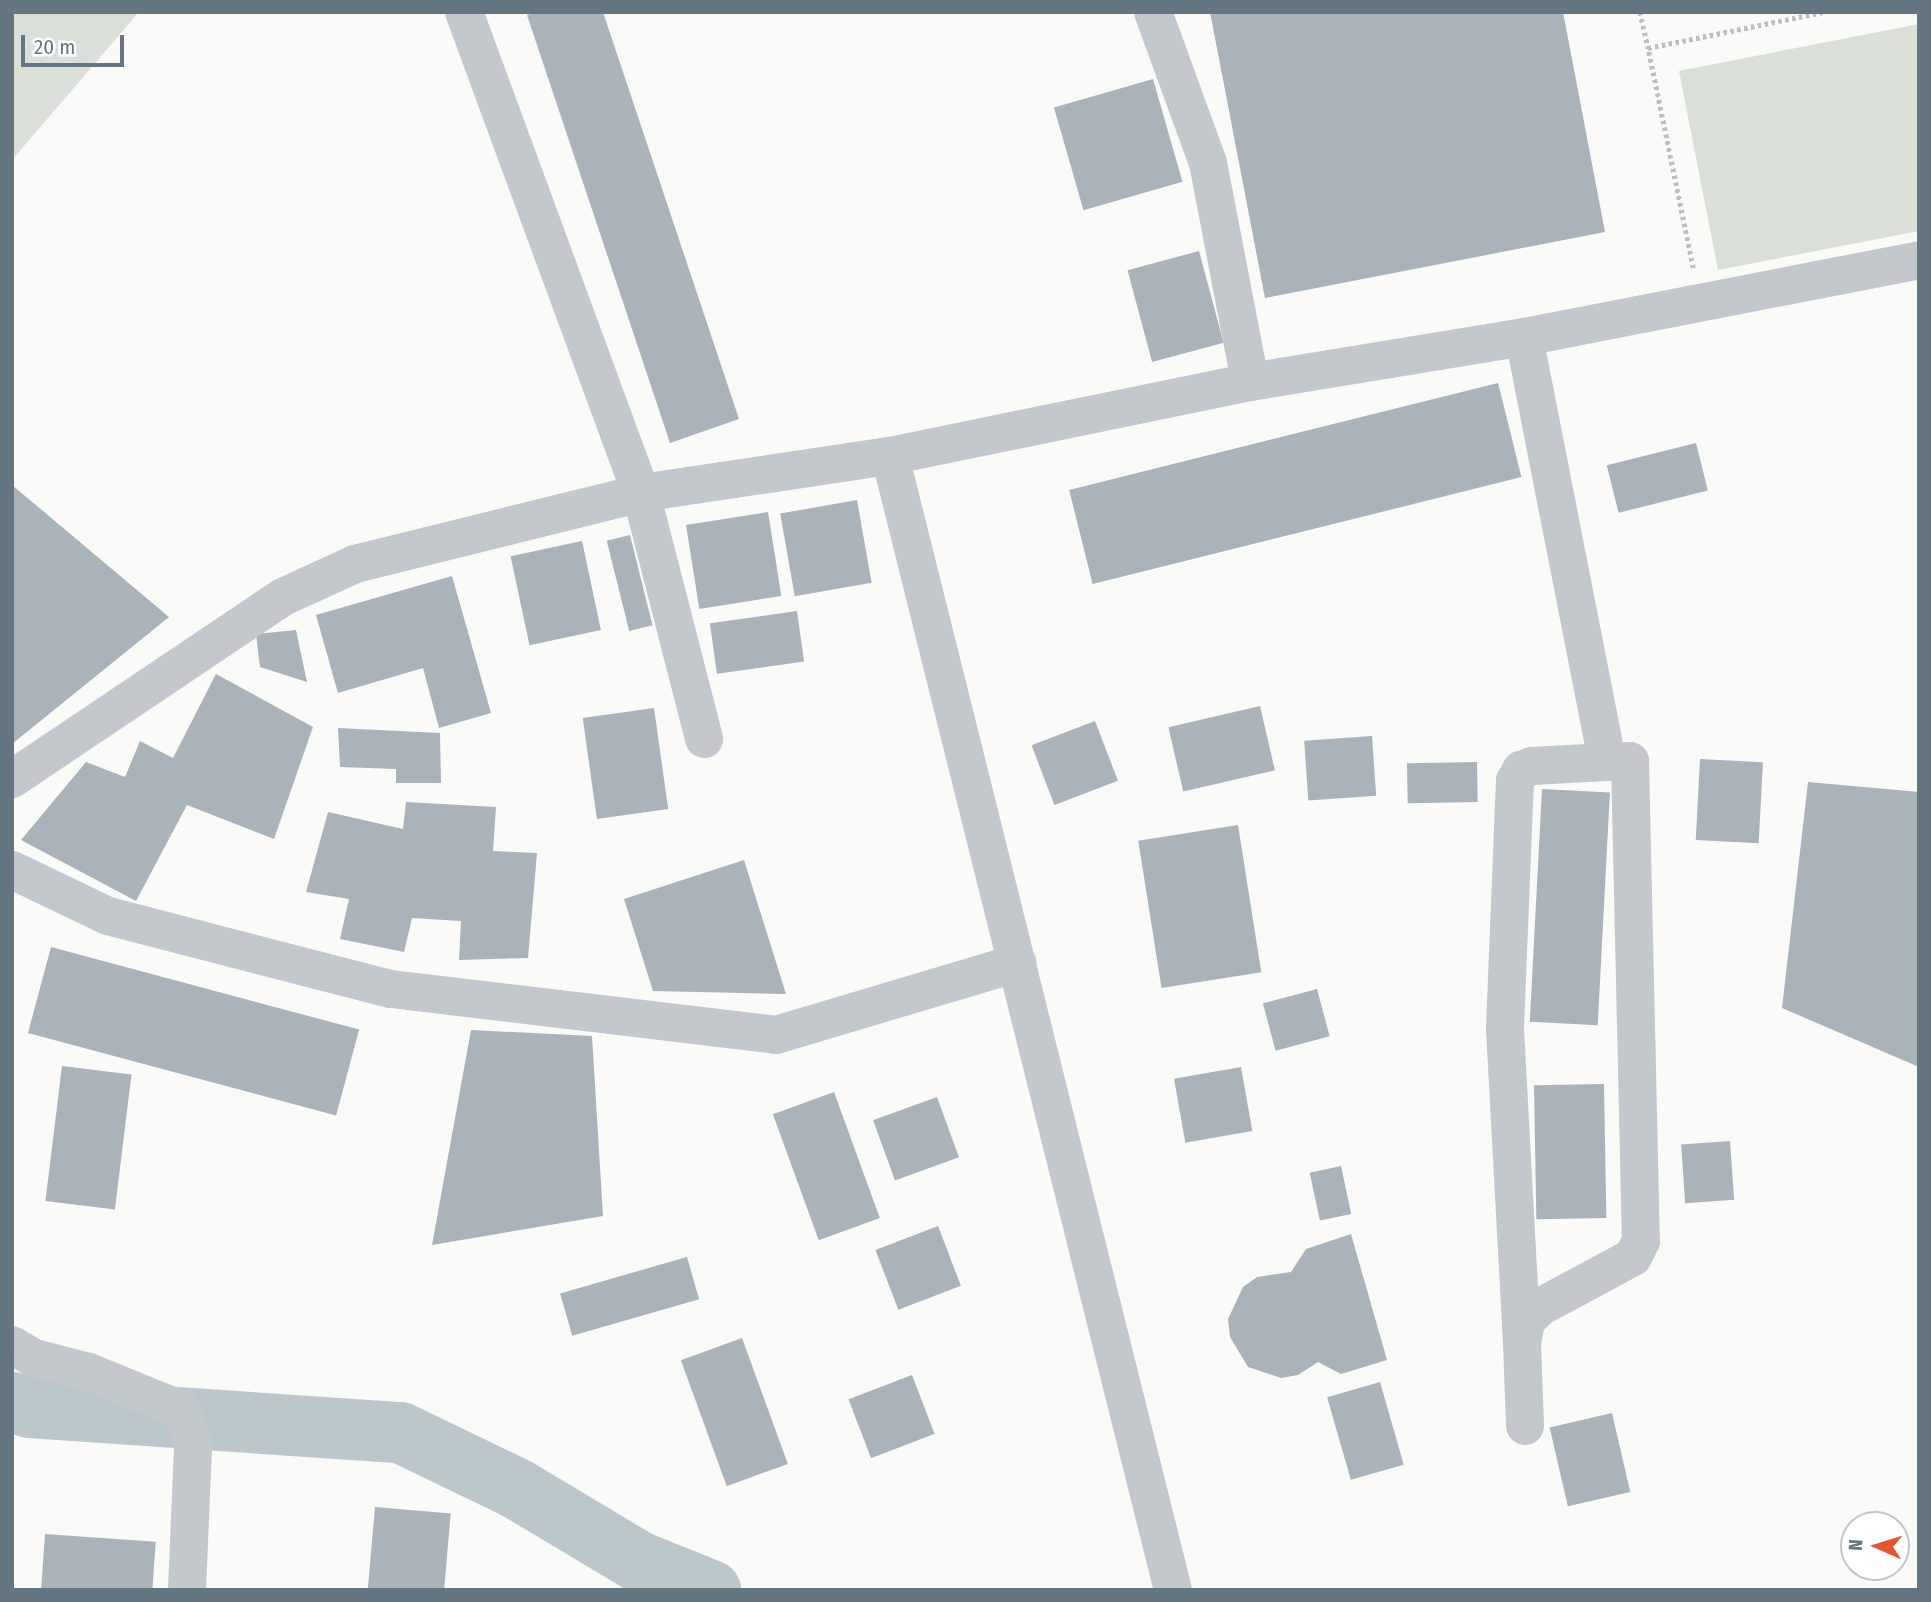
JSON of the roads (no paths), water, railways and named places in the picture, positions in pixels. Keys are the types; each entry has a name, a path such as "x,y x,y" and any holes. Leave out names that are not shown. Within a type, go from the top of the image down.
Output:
{"street":[{"path":"464,12 641,493 704,739"},
{"path":"1153,12 1208,163 1250,382"},
{"path":"12,779 283,597 355,564 641,493 890,456 1250,382 1524,337 1699,300 1919,260"},
{"path":"1524,337 1607,762"},
{"path":"890,456 1173,1590"},
{"path":"1522,1343 1526,1321 1540,1307 1633,1257 1641,1241 1630,761 1532,766 1521,769 1515,780 1505,1028 1525,1426"},
{"path":"12,870 108,916 391,989 776,1034 1017,964"},
{"path":"12,1345 34,1358 89,1372 187,1425 187,1590"}],"waterway":[{"path":"12,1402 29,1407 400,1432 516,1488 638,1561 710,1590"}]}
